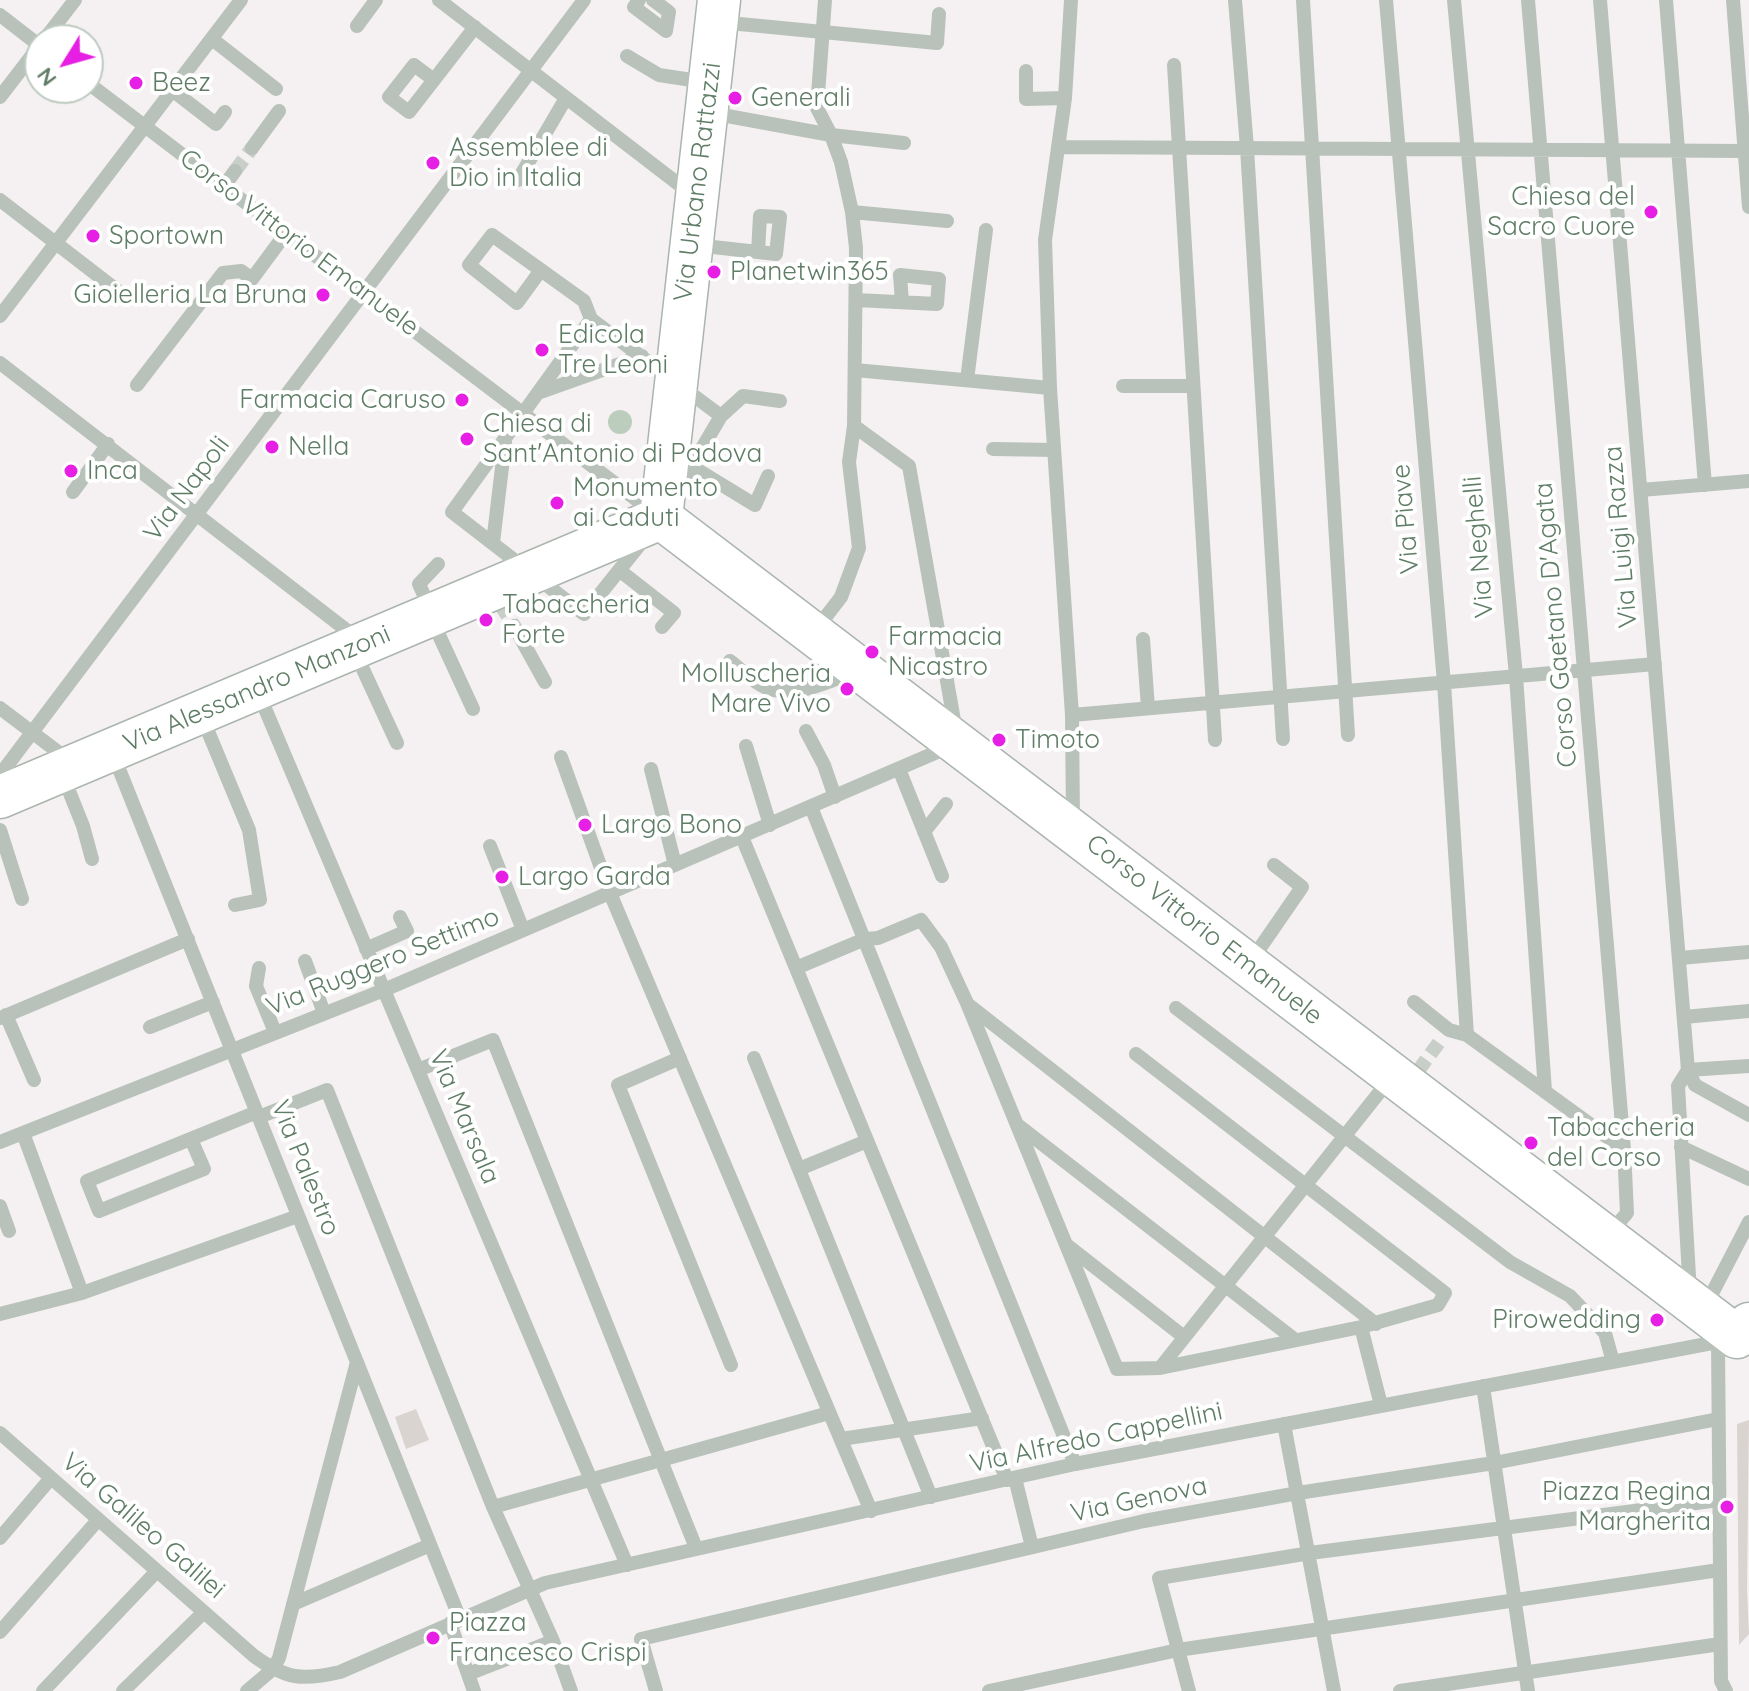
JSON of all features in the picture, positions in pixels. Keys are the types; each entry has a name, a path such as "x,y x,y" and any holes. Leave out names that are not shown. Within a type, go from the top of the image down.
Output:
{"main road":[{"name":"Via Urbano Rattazzi","path":"666,520 665,367 691,244 718,11"},
{"name":"Via Alessandro Manzoni","path":"0,797 666,520"},
{"name":"Corso Vittorio Emanuele","path":"666,520 1249,965 1406,1077 1606,1238 1723,1327"}],"street":[{"path":"56,24 75,0"},
{"path":"357,26 376,0"},
{"path":"439,0 696,198"},
{"name":"Via Napoli","path":"0,775 584,0"},
{"path":"639,0 634,7 666,31 669,12 653,0"},
{"path":"813,632 841,597 859,548 849,462 854,426 856,248 841,162 817,108 825,0"},
{"path":"1071,0 1065,98 1045,240 1050,388 1072,715 1073,829"},
{"path":"1235,0 1283,739"},
{"path":"1303,0 1348,735"},
{"name":"Via Piave","path":"1386,0 1444,683 1467,1035"},
{"name":"Via Neghelli","path":"1454,0 1516,676 1545,1091"},
{"name":"Corso Gaetano D'Agata","path":"1528,0 1624,1149 1627,1213 1606,1238"},
{"name":"Via Luigi Razza","path":"1600,0 1688,1070 1678,1086 1689,1276 1723,1327 1712,1421 1712,1571 1714,1645 1726,1691"},
{"path":"1666,0 1705,485"},
{"path":"1733,0 1749,207"},
{"path":"0,316 212,39 234,3"},
{"path":"718,11 824,31 937,43 939,14"},
{"path":"0,15 24,34"},
{"path":"434,80 414,65 389,97 409,112 434,80 475,27"},
{"path":"212,39 276,89"},
{"path":"627,56 659,75 708,97 831,135 904,143"},
{"path":"1174,65 1215,740"},
{"path":"0,97 24,66"},
{"path":"1026,71 1026,99 1065,98"},
{"path":"172,90 216,124 225,112"},
{"name":"Corso Vittorio Emanuele","path":"104,95 666,520"},
{"path":"518,180 566,98"},
{"path":"252,148 279,111"},
{"path":"1059,147 1747,151"},
{"path":"224,186 235,171"},
{"path":"0,200 127,298"},
{"path":"852,212 947,221"},
{"path":"691,244 776,254 780,217"},
{"path":"967,380 986,230"},
{"path":"137,385 223,273 241,271 252,279 286,233"},
{"path":"541,270 517,303 469,265 492,235 541,270 584,301 591,319 665,367 721,416"},
{"path":"856,300 937,304 939,279 900,275 902,302"},
{"path":"493,543 452,512 591,319"},
{"path":"0,363 108,444 359,646 397,743"},
{"path":"538,393 665,367"},
{"path":"855,370 1050,388"},
{"path":"1123,386 1193,386"},
{"path":"505,441 493,543 510,587 584,614 625,574 666,520 696,470 721,416 743,396 780,401"},
{"path":"854,426 909,466 958,743"},
{"path":"73,492 108,444"},
{"path":"993,449 1054,450"},
{"path":"696,470 755,505 768,476"},
{"path":"1641,490 1749,481"},
{"path":"438,564 419,584 473,709"},
{"path":"625,574 674,613 662,627"},
{"path":"514,626 545,682"},
{"path":"1143,639 1148,708"},
{"path":"730,661 773,690 811,688 862,670"},
{"path":"1072,715 1655,664"},
{"name":"Via Marsala","path":"257,689 627,1565"},
{"path":"0,708 32,732 83,762 83,826 92,859"},
{"path":"201,713 249,830 260,900 235,905"},
{"path":"806,731 824,765 835,797"},
{"name":"Via Ruggero Settimo","path":"0,1142 384,990 958,743"},
{"path":"746,746 770,825"},
{"path":"561,757 610,893 871,1511"},
{"name":"Via Palestro","path":"83,762 188,939 459,1615 468,1674 474,1691"},
{"path":"651,769 675,865"},
{"path":"899,769 942,876"},
{"path":"924,832 946,804"},
{"path":"811,807 1075,1464"},
{"path":"0,830 22,899"},
{"path":"742,837 982,1418 1011,1479 1032,1547"},
{"path":"490,846 523,930"},
{"path":"1249,965 1302,887 1274,865"},
{"path":"366,949 407,931 400,917"},
{"path":"796,968 921,920 941,947 967,1003 1117,1369 1160,1368 1368,1326 1438,1305 1445,1293 1136,1054"},
{"path":"34,1080 3,1016 188,939"},
{"path":"1680,958 1749,952"},
{"path":"305,961 324,1013"},
{"path":"259,968 256,986 275,1032"},
{"path":"150,1027 213,1002"},
{"path":"1414,1002 1444,1035 1467,1035 1624,1149"},
{"path":"967,1003 1265,1236 1368,1326 1381,1405"},
{"path":"1176,1008 1510,1262 1570,1296 1605,1333 1613,1362"},
{"path":"1684,1017 1749,1011"},
{"path":"418,1070 493,1040 696,1548"},
{"path":"680,1058 618,1085 731,1365"},
{"path":"754,1058 931,1497"},
{"path":"1749,1066 1688,1070 1695,1085 1749,1115"},
{"path":"1160,1368 1345,1135 1406,1077"},
{"path":"191,1139 204,1169 99,1211 87,1181 191,1139 327,1090 493,1507 553,1641 571,1691"},
{"path":"1018,1126 1294,1339"},
{"path":"23,1133 82,1293"},
{"path":"799,1169 867,1141"},
{"path":"1681,1147 1749,1179"},
{"path":"0,1206 9,1231"},
{"path":"0,1314 82,1293 298,1216"},
{"path":"1723,1327 1749,1222"},
{"path":"1068,1246 1184,1337"},
{"name":"Via Alfredo Cappellini","path":"298,1684 340,1672 459,1615 530,1589 696,1548 1075,1464 1613,1362 1723,1327"},
{"path":"247,1691 276,1664 357,1362"},
{"path":"1483,1386 1528,1691"},
{"path":"493,1507 829,1413"},
{"path":"841,1439 982,1418"},
{"name":"Via Genova","path":"656,1691 641,1639 1144,1521 1298,1493 1494,1463 1712,1421"},
{"path":"1284,1424 1334,1691"},
{"name":"Via Galileo Galilei","path":"2,1440 51,1478 254,1656 276,1664 298,1684"},
{"path":"0,1538 51,1478"},
{"path":"1189,1691 1159,1578 1310,1553 1712,1501"},
{"path":"0,1632 98,1520"},
{"path":"293,1604 430,1545"},
{"path":"989,1691 1178,1650 1712,1571"},
{"path":"43,1691 156,1572"},
{"path":"123,1691 204,1612"},
{"path":"468,1674 553,1641"},
{"path":"1400,1691 1714,1645"}],"shaded area":[{"path":"620,410 629,413 632,422 629,431 620,434 611,431 608,422 611,413"},
{"path":"416,1409 429,1440 406,1449 395,1417"},
{"path":"1749,1420 1749,1634 1739,1645 1737,1424"}],"tunnel":[{"path":"235,171 252,148"},
{"path":"500,604 514,626"},
{"path":"1418,1071 1440,1041"}],"place":[{"name":"Beez","path":"136,83"},
{"name":"Generali","path":"735,98"},
{"name":"Assemblee di Dio in Italia","path":"433,163"},
{"name":"Chiesa del Sacro Cuore","path":"1651,212"},
{"name":"Sportown","path":"93,236"},
{"name":"Planetwin365","path":"714,272"},
{"name":"Gioielleria La Bruna","path":"323,295"},
{"name":"Edicola Tre Leoni","path":"542,350"},
{"name":"Farmacia Caruso","path":"462,400"},
{"name":"Chiesa di Sant'Antonio di Padova","path":"467,439"},
{"name":"Nella","path":"272,447"},
{"name":"Inca","path":"71,471"},
{"name":"Monumento ai Caduti","path":"557,503"},
{"name":"Tabaccheria Forte","path":"486,620"},
{"name":"Farmacia Nicastro","path":"872,652"},
{"name":"Molluscheria Mare Vivo","path":"847,689"},
{"name":"Timoto","path":"999,740"},
{"name":"Largo Bono","path":"585,825"},
{"name":"Largo Garda","path":"502,877"},
{"name":"Tabaccheria del Corso","path":"1531,1143"},
{"name":"Pirowedding","path":"1657,1320"},
{"name":"Piazza Regina Margherita","path":"1727,1507"},
{"name":"Piazza Francesco Crispi","path":"433,1638"}]}
